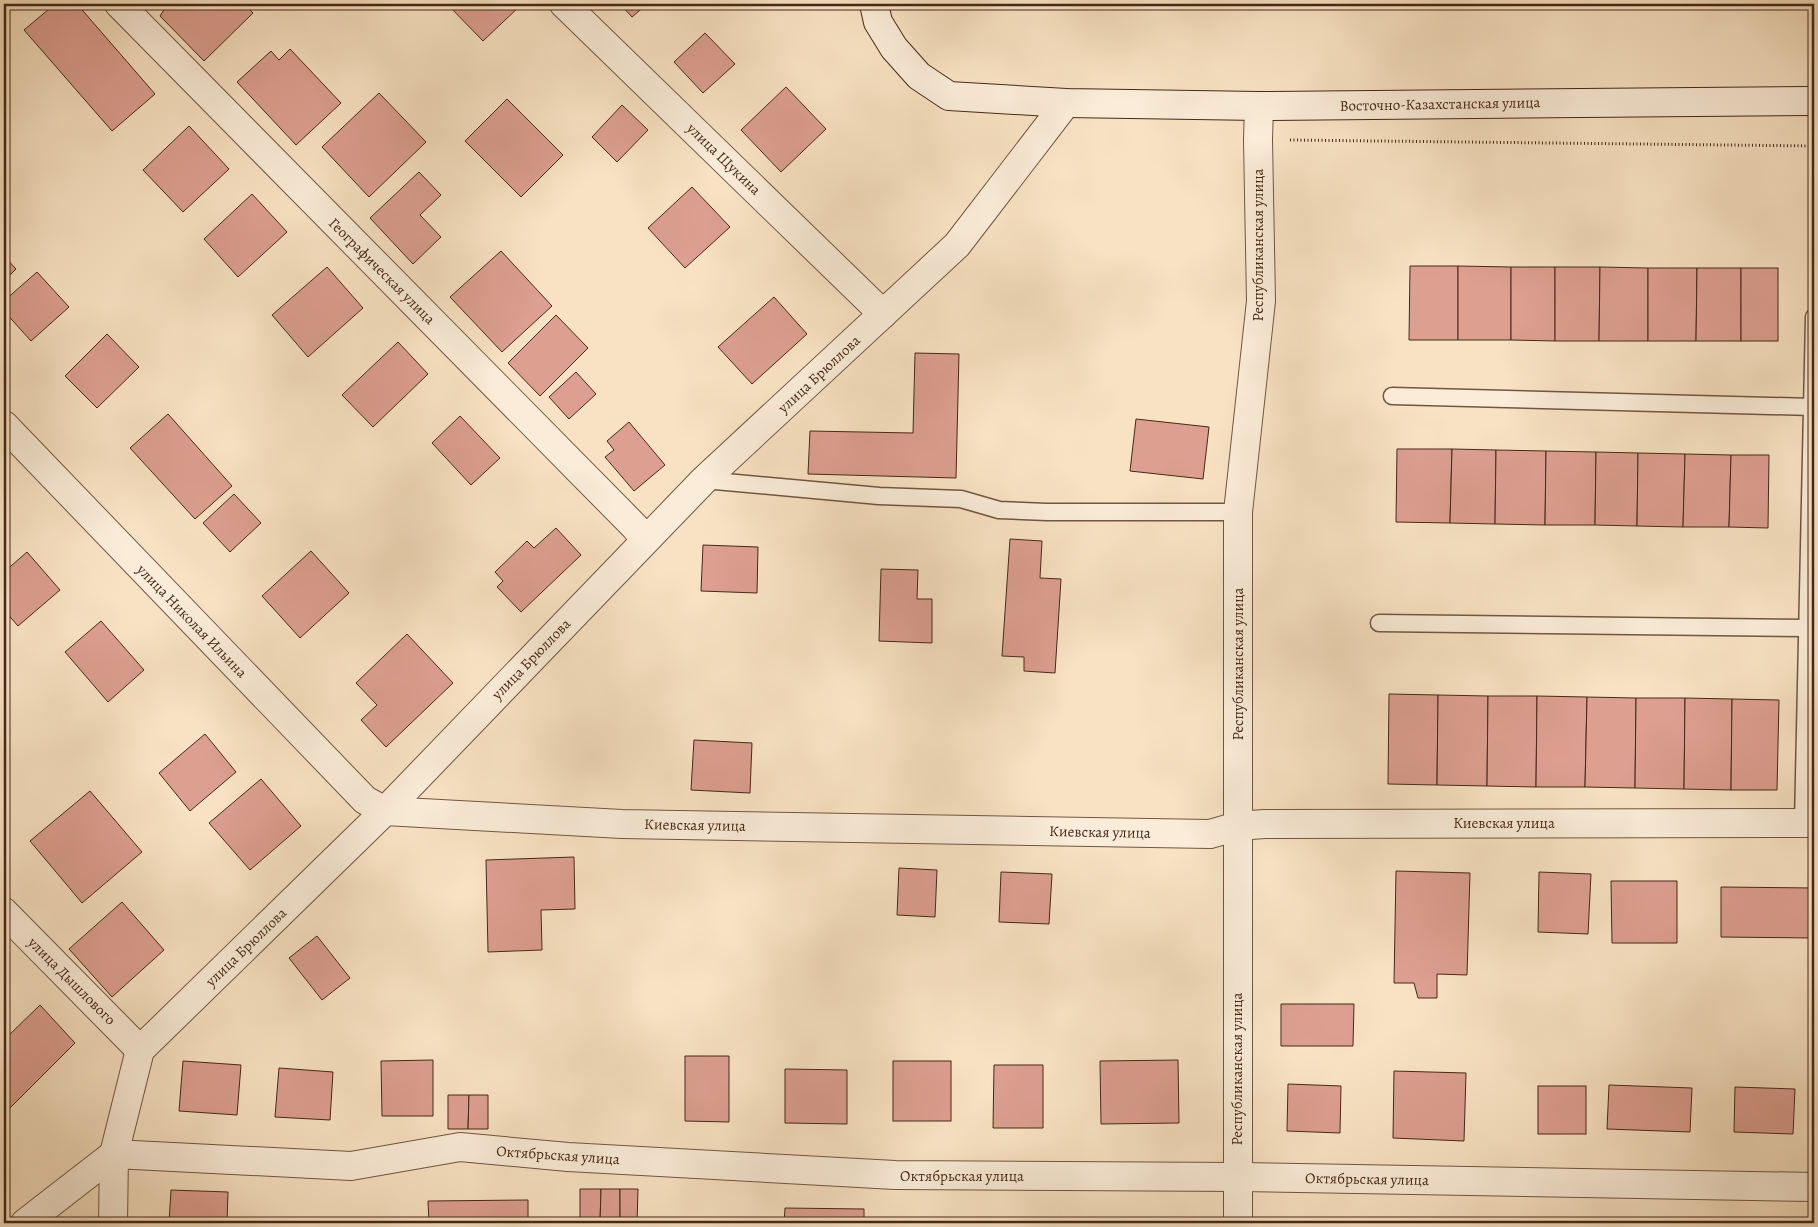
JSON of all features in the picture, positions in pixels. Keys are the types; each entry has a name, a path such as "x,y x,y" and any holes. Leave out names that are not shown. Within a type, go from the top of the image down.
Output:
{"street":[{"name":"Географическая улица","path":"119,4 636,528 645,540"},
{"name":"улица Щукина","path":"564,4 883,314"},
{"name":"Восточно-Казахстанская улица","path":"874,4 878,22 894,48 919,76 949,96 1066,103 1259,106 1814,101"},
{"name":"улица Брюллова","path":"140,1050 385,811 704,480 957,244 1066,103"},
{"name":"Республиканская улица","path":"1238,1223 1238,512 1261,301 1259,106"},
{"name":"улица Николая Ильина","path":"4,426 365,800 385,811"},
{"name":"Киевская улица","path":"385,811 622,824 1180,834 1210,834 1238,826 1264,824 1809,823"},
{"name":"улица Дышлового","path":"4,912 140,1050"},
{"path":"114,1223 114,1154 140,1050"},
{"name":"Октябрьская улица","path":"114,1154 351,1166 460,1147 568,1157 895,1175 1238,1177 1814,1187"},
{"path":"25,1223 114,1154"}],"lane":[{"path":"1809,823 1807,628 1814,317"},
{"path":"1392,396 1812,406"},
{"path":"704,480 879,496 961,499 999,510 1057,512 1238,512"},
{"path":"1380,622 1807,628"}],"path":[{"path":"1300,140 1814,146"}],"building":[{"path":"55,4 77,4 155,94 112,131 24,30"},
{"path":"166,4 244,4 253,13 204,61 160,16"},
{"path":"449,4 522,4 483,41"},
{"path":"620,4 647,4 632,17"},
{"path":"705,33 735,64 703,93 674,62"},
{"path":"290,49 341,103 296,145 237,82 271,51 279,60"},
{"path":"786,87 826,129 781,172 741,130"},
{"path":"379,93 426,142 369,197 322,147"},
{"path":"507,99 563,155 521,197 465,141"},
{"path":"622,105 648,130 617,162 592,137"},
{"path":"189,126 229,169 183,212 143,170"},
{"path":"419,172 441,195 420,215 441,237 413,264 370,218"},
{"path":"692,187 730,227 685,268 648,228"},
{"path":"252,194 287,232 238,277 204,239"},
{"path":"501,251 552,306 502,352 450,297"},
{"path":"4,256 16,269 4,281"},
{"path":"1410,266 1458,266 1458,340 1409,340"},
{"path":"1458,266 1511,267 1511,340 1458,340"},
{"path":"327,267 363,308 308,357 272,315"},
{"path":"1511,267 1555,267 1555,341 1511,340"},
{"path":"1555,267 1600,267 1599,341 1555,341"},
{"path":"1600,267 1648,268 1648,341 1599,341"},
{"path":"1648,268 1697,268 1696,341 1648,341"},
{"path":"1697,268 1741,268 1741,341 1696,341"},
{"path":"1741,268 1778,268 1778,341 1741,341"},
{"path":"37,272 69,307 31,341 4,311 4,301"},
{"path":"774,297 807,334 752,384 718,347"},
{"path":"556,315 588,348 540,396 508,363"},
{"path":"107,334 139,367 97,408 65,376"},
{"path":"398,342 428,374 373,427 342,395"},
{"path":"915,353 959,354 956,478 808,474 810,431 913,433"},
{"path":"576,372 596,394 569,419 549,397"},
{"path":"168,414 232,486 195,519 130,448"},
{"path":"460,416 500,458 471,485 432,443"},
{"path":"1136,419 1209,427 1203,479 1130,471"},
{"path":"629,422 665,465 634,491 605,457 614,450 607,441"},
{"path":"1397,449 1452,449 1450,523 1396,522"},
{"path":"1452,449 1496,450 1495,524 1450,523"},
{"path":"1496,450 1546,451 1545,525 1495,524"},
{"path":"1546,451 1596,452 1595,525 1545,525"},
{"path":"1596,452 1638,453 1637,526 1595,525"},
{"path":"1638,453 1685,454 1683,527 1637,526"},
{"path":"1685,454 1731,455 1729,527 1683,527"},
{"path":"1731,455 1769,455 1768,528 1729,527"},
{"path":"234,494 261,523 230,552 203,523"},
{"path":"556,528 581,555 521,612 497,587 503,581 495,572 527,541 534,548"},
{"path":"1010,539 1042,541 1040,578 1061,579 1055,673 1024,671 1024,657 1002,656"},
{"path":"703,545 758,547 757,593 701,591"},
{"path":"311,551 349,593 300,638 262,596"},
{"path":"27,552 60,590 18,626 4,610 4,572"},
{"path":"881,569 918,570 917,599 932,599 932,643 879,641"},
{"path":"101,621 144,670 108,702 65,652"},
{"path":"407,634 453,683 386,747 361,720 377,705 356,683"},
{"path":"1389,694 1438,695 1437,785 1388,784"},
{"path":"1438,695 1488,696 1487,786 1437,785"},
{"path":"1488,696 1537,696 1536,787 1487,786"},
{"path":"1537,696 1587,697 1585,787 1536,787"},
{"path":"1587,697 1636,698 1635,788 1585,787"},
{"path":"1636,698 1685,698 1684,789 1635,788"},
{"path":"1685,698 1732,699 1731,790 1684,789"},
{"path":"1732,699 1779,700 1777,790 1731,790"},
{"path":"205,734 236,772 190,811 159,773"},
{"path":"694,740 752,743 750,793 691,790"},
{"path":"261,779 301,826 250,870 209,823"},
{"path":"90,791 142,852 82,903 30,841"},
{"path":"574,857 575,909 541,910 542,950 488,952 486,860"},
{"path":"899,868 937,870 935,917 897,915"},
{"path":"1396,871 1470,873 1467,975 1437,974 1437,998 1418,998 1414,983 1394,983"},
{"path":"1001,872 1052,874 1049,924 999,922"},
{"path":"1539,872 1591,874 1588,934 1538,932"},
{"path":"1611,881 1677,881 1677,943 1612,943"},
{"path":"1721,887 1814,888 1814,938 1721,937"},
{"path":"122,902 164,950 112,997 69,949"},
{"path":"317,936 350,978 322,1000 289,958"},
{"path":"1281,1004 1354,1004 1353,1046 1281,1046"},
{"path":"40,1005 75,1043 4,1114 4,1040"},
{"path":"685,1056 729,1056 729,1122 685,1121"},
{"path":"433,1060 433,1116 382,1116 381,1061"},
{"path":"1178,1060 1179,1123 1101,1124 1100,1061"},
{"path":"183,1061 241,1065 237,1115 179,1111"},
{"path":"893,1061 951,1061 951,1121 893,1121"},
{"path":"1812,1064 1814,1064 1814,1137 1809,1137"},
{"path":"994,1065 1043,1065 1043,1128 993,1128"},
{"path":"279,1068 333,1072 330,1120 275,1117"},
{"path":"785,1069 847,1070 847,1124 785,1123"},
{"path":"1394,1071 1466,1073 1464,1141 1393,1138"},
{"path":"1288,1084 1341,1086 1340,1133 1287,1131"},
{"path":"1609,1085 1692,1088 1690,1132 1607,1129"},
{"path":"1538,1086 1586,1086 1586,1134 1538,1134"},
{"path":"1735,1087 1795,1089 1793,1134 1734,1132"},
{"path":"448,1095 469,1095 468,1129 448,1129"},
{"path":"469,1095 488,1095 488,1129 468,1129"},
{"path":"580,1189 601,1189 600,1223 580,1223"},
{"path":"601,1189 620,1189 620,1223 600,1223"},
{"path":"620,1189 638,1189 637,1223 620,1223"},
{"path":"171,1190 228,1192 227,1223 169,1223"},
{"path":"528,1200 528,1223 429,1223 428,1201"},
{"path":"785,1208 864,1209 864,1223 784,1223"},
{"path":"991,1218 1071,1218 1071,1223 991,1223"},
{"path":"1814,1218 1814,1223 1744,1223 1744,1219"}]}
